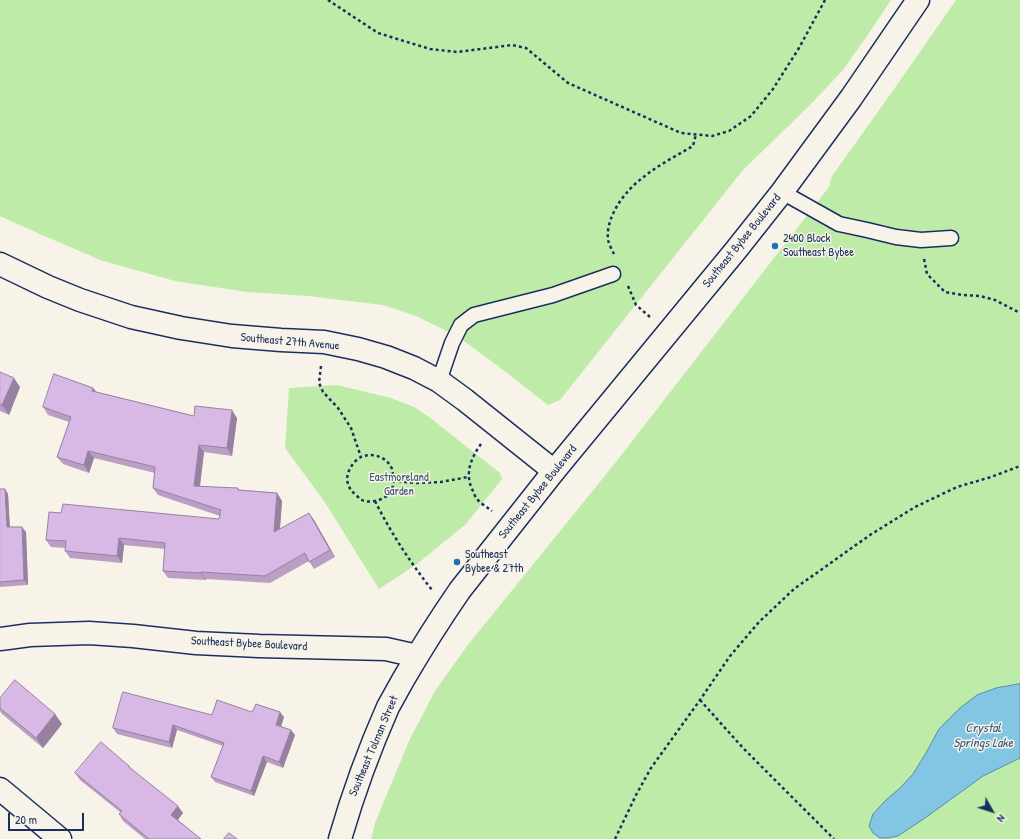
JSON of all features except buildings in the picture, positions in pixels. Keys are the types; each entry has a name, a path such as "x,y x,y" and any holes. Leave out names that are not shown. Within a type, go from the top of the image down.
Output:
{"street":[{"name":"Southeast Bybee Boulevard","path":"0,639 30,635 90,633 196,643 251,646 386,649 417,656 460,590 554,471 782,192 918,0"},
{"name":"Southeast 27th Avenue","path":"0,264 48,287 80,300 131,316 181,328 232,336 324,342 386,357 414,368 439,381 496,424 554,471"},
{"name":"Southeast Tolman Street","path":"340,839 350,804 372,746 389,706 417,656"},
{"path":"0,789 60,839"}],"lane":[{"path":"782,192 839,224 896,237 921,240 951,238"},
{"path":"439,381 452,343 461,325 474,315 553,295 613,274"}],"path":[{"path":"328,0 378,33 430,49 457,52 512,45 526,48 568,83 681,133 712,136 729,131 751,116 773,89 795,54 824,0"},
{"path":"616,258 608,240 609,225 616,207 628,191 639,180 654,169 693,146 696,134"},
{"path":"921,240 927,274 945,292 980,296 995,300 1020,313"},
{"path":"627,284 636,305 668,332"},
{"path":"324,342 319,383 323,392 338,408 351,428 361,457"},
{"path":"496,424 477,450 470,464 468,477 471,488 477,499 511,526"},
{"path":"372,455 381,457 389,463 393,470 394,481 390,492 384,498 375,501 362,500 351,492 347,482 348,472 353,462 361,457 372,455"},
{"path":"615,839 651,768 730,656 759,622 794,589 870,535 915,507 957,486 991,477 1020,466"},
{"path":"394,481 417,483 441,482 468,477"},
{"path":"375,501 405,552 447,609"},
{"path":"700,700 743,748 834,839"}],"green space":[{"path":"0,0 891,0 843,70 808,107 743,170 560,400 548,405 457,336 416,316 383,305 308,296 247,292 175,281 103,261 0,216"},
{"path":"956,0 1020,0 1020,839 371,839 375,823 409,741 435,691 467,646 616,462 829,187 832,176"},
{"name":"Eastmoreland Garden","path":"337,385 391,398 414,407 500,473 502,479 466,524 417,564 379,589 324,501 285,448 289,388"}],"water":[{"name":"Crystal Springs Lake","path":"1020,684 1020,758 983,776 898,836 880,838 873,833 869,826 873,814 913,774 939,729 960,708 977,695 996,688"}],"place":[{"name":"2400 Block Southeast Bybee","path":"775,246"},
{"name":"Southeast Bybee & 27th","path":"457,562"}]}
